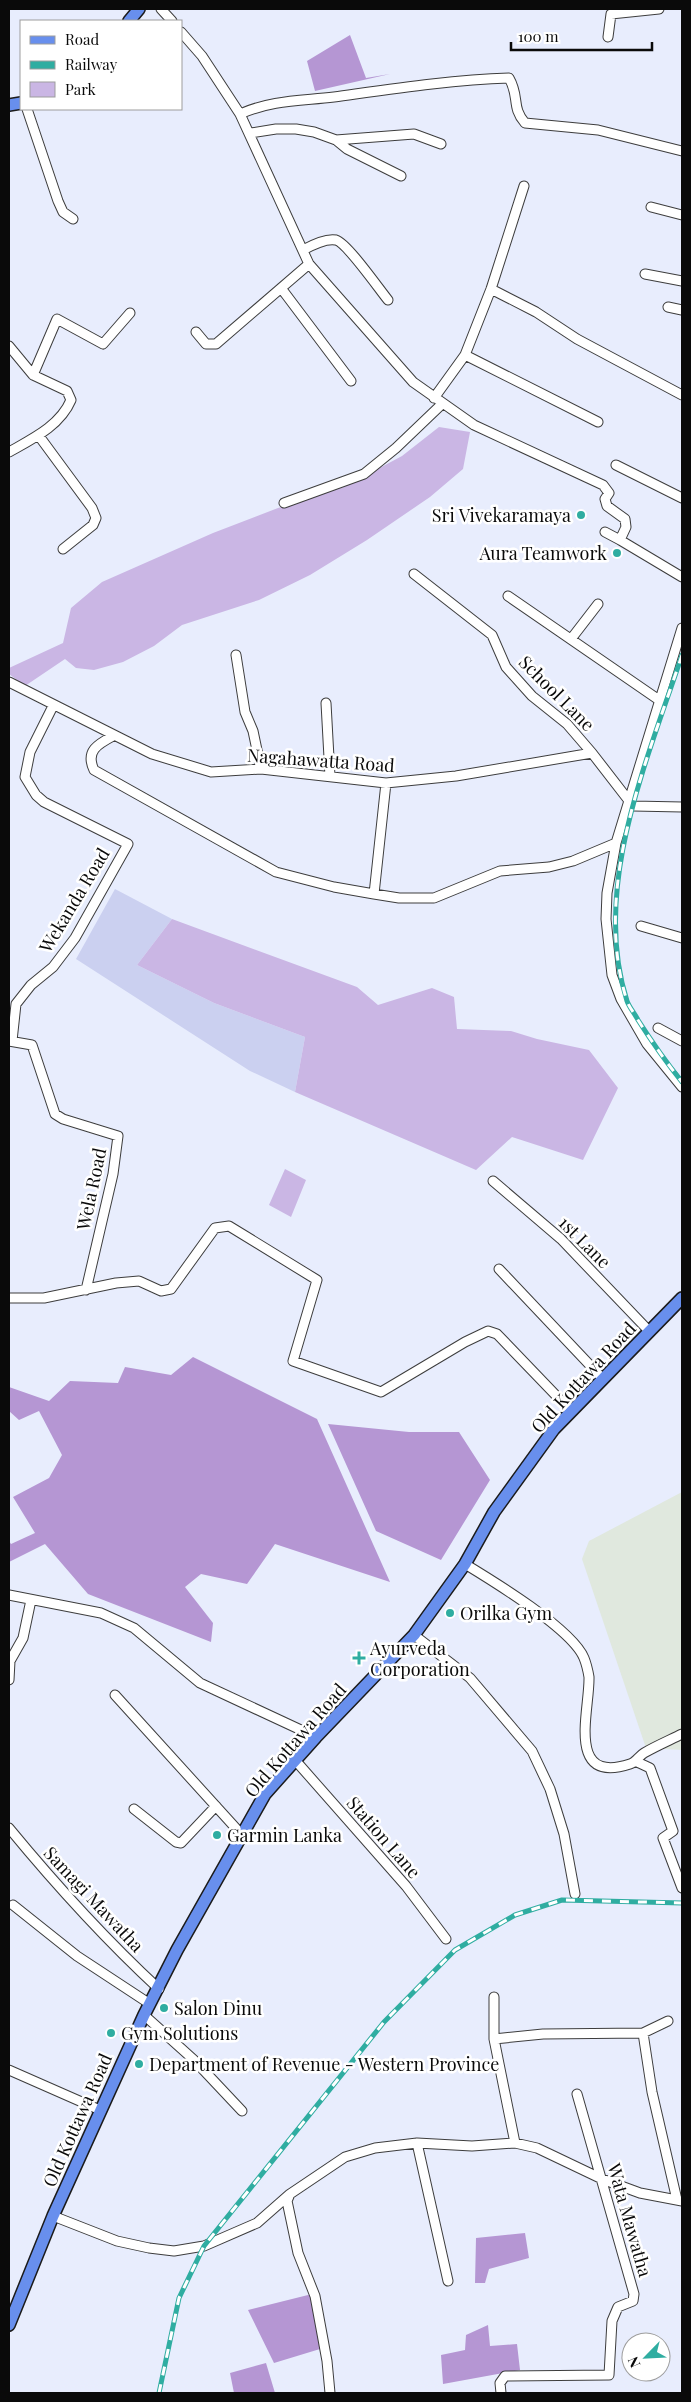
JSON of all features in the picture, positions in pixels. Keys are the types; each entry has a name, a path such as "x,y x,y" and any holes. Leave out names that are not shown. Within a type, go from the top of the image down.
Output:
{"main road":[{"path":"130,20 139,9"},
{"name":"Old Kottawa Road","path":"9,2325 53,2216 144,2015 159,1989 177,1950 265,1794 316,1736 414,1635 465,1564 494,1512 554,1429 682,1298"}],"street":[{"path":"161,9 171,20"},
{"path":"608,37 611,14 659,9"},
{"path":"182,33 202,56 251,133 309,264 412,382 474,425 603,485 609,493 605,499 608,506 625,519 626,527 620,540"},
{"path":"240,114 260,105 280,101 315,99 465,80 509,78 516,89 518,114 526,123 598,130 682,150"},
{"path":"27,110 58,201 63,212 73,219"},
{"path":"251,133 276,129 296,129 314,132 336,140 346,149 401,176"},
{"path":"336,140 414,134 442,144"},
{"path":"434,398 465,355 491,289 524,186"},
{"path":"651,207 682,215"},
{"path":"303,250 328,240 338,240 346,247 388,300"},
{"path":"196,332 206,344 216,344 309,264"},
{"path":"645,274 682,281"},
{"path":"281,288 351,381"},
{"path":"491,289 536,312 577,339 682,395"},
{"path":"668,307 682,310"},
{"path":"34,375 58,320 103,344 130,313"},
{"path":"9,346 34,375 67,391 71,400 66,411 39,436 9,452"},
{"path":"465,355 598,422"},
{"path":"284,503 364,474 396,448 442,404"},
{"path":"39,436 92,508 96,518 93,525 63,549"},
{"path":"616,465 682,498"},
{"path":"605,532 682,577"},
{"name":"School Lane","path":"414,574 492,635 506,667 532,696 567,724 592,754"},
{"path":"508,596 659,700"},
{"path":"571,640 598,604"},
{"path":"682,628 659,700 631,803 616,843 606,919 612,975 621,999 647,1044 682,1087"},
{"path":"236,655 245,712 253,731 261,769"},
{"name":"Nagahawatta Road","path":"9,682 53,706 152,754 212,772 261,769 386,783 456,776 592,754"},
{"path":"326,703 330,776"},
{"name":"Wekanda Road","path":"10,1041 16,1004 31,985 53,967 75,938 128,844 44,802 36,795 25,777 30,752 53,706"},
{"path":"113,736 97,745 91,753 90,761 94,770 276,872 334,887 399,898 434,898 500,871 549,867 573,861 616,843"},
{"path":"592,754 633,806 682,807"},
{"path":"374,894 386,783"},
{"path":"641,926 682,938"},
{"path":"658,1028 682,1040"},
{"name":"Wela Road","path":"10,1041 32,1045 55,1114 63,1119 118,1136 113,1174 86,1290"},
{"name":"1st Lane","path":"493,1181 561,1239 649,1331"},
{"path":"9,1298 44,1298 116,1283 139,1281 161,1291 171,1289 215,1228 229,1226 317,1280 293,1361 381,1392 488,1331 497,1334 571,1411"},
{"path":"498,1269 603,1379"},
{"path":"465,1564 500,1585 543,1616 572,1642 583,1656 589,1676 584,1722 586,1748 592,1761 602,1767 613,1769 635,1761 642,1754 682,1734"},
{"path":"9,1595 101,1613 134,1628 200,1683 316,1736"},
{"path":"9,1680 10,1661 23,1638 32,1600"},
{"path":"414,1635 470,1678 532,1751 550,1789 564,1834 575,1894"},
{"path":"116,1695 242,1835"},
{"name":"Station Lane","path":"295,1760 406,1886 446,1939"},
{"path":"635,1761 650,1768 673,1830 663,1838 682,1888"},
{"path":"134,1809 176,1842 181,1843 216,1806"},
{"name":"Samagi Mawatha","path":"9,1828 57,1886 115,1948 159,1989"},
{"path":"13,1905 77,1956 150,2004"},
{"path":"494,1997 494,2039 515,2143"},
{"path":"144,2015 194,2060 242,2111"},
{"path":"494,2039 543,2034 643,2033 668,2021"},
{"path":"53,2216 117,2241 174,2251 204,2246 257,2223 290,2194 345,2157 375,2148 417,2142 472,2146 515,2143 537,2148 640,2193 680,2200 652,2092 643,2033"},
{"path":"9,2070 100,2110"},
{"name":"Wata Mawatha","path":"500,2393 500,2383 505,2376 609,2375 612,2321 618,2307 633,2301 634,2294 578,2094"},
{"path":"417,2142 448,2281"},
{"path":"290,2194 287,2201 298,2253 315,2296 327,2361 330,2393"}],"shaded area":[{"path":"350,35 366,78 390,74 315,91 307,61"},
{"path":"115,889 172,919 137,965 214,1003 305,1037 295,1092 250,1071 76,959"},
{"path":"193,1357 317,1419 390,1582 275,1544 247,1584 201,1574 185,1587 213,1623 211,1642 88,1594 45,1544 9,1562 9,1541 11,1544 35,1533 13,1497 49,1478 62,1455 39,1411 19,1420 9,1411 9,1387 49,1401 70,1381 118,1383 125,1367 171,1375"},
{"path":"328,1424 409,1432 459,1432 490,1480 441,1560 376,1531"},
{"path":"682,1492 682,1750 646,1748 582,1559 589,1541"},
{"path":"525,2233 529,2258 489,2269 485,2283 475,2283 476,2238"},
{"path":"312,2294 320,2349 274,2363 248,2310"},
{"path":"488,2325 490,2346 517,2344 520,2370 443,2384 441,2355 465,2350 466,2335"},
{"path":"266,2363 275,2393 234,2393 230,2373"}],"green space":[{"path":"439,427 470,432 463,469 430,497 367,540 310,575 259,600 182,625 154,646 123,662 94,670 76,668 65,659 25,686 9,674 9,668 63,643 71,608 102,582 213,533 278,508 344,487 402,456"},
{"path":"172,919 357,987 378,1005 432,988 454,997 457,1029 511,1031 537,1039 589,1050 618,1088 583,1160 512,1137 476,1170 295,1092 305,1037 214,1003 137,965"},
{"path":"285,1169 306,1180 291,1217 269,1205"}],"railway":[{"path":"682,655 640,781 628,825 619,870 615,914 618,958 627,1001 654,1044 682,1082"},
{"path":"159,2393 179,2298 204,2246 384,2022 455,1950 515,1915 562,1900 682,1903"}],"place":[{"name":"Sri Vivekaramaya","path":"581,515"},
{"name":"Aura Teamwork","path":"617,553"},
{"name":"Orilka Gym","path":"450,1613"},
{"name":"Ayurveda Corporation","path":"359,1658"},
{"name":"Garmin Lanka","path":"217,1835"},
{"name":"Salon Dinu","path":"164,2008"},
{"name":"Gym Solutions","path":"111,2033"},
{"name":"Department of Revenue - Western Province","path":"139,2064"}]}
